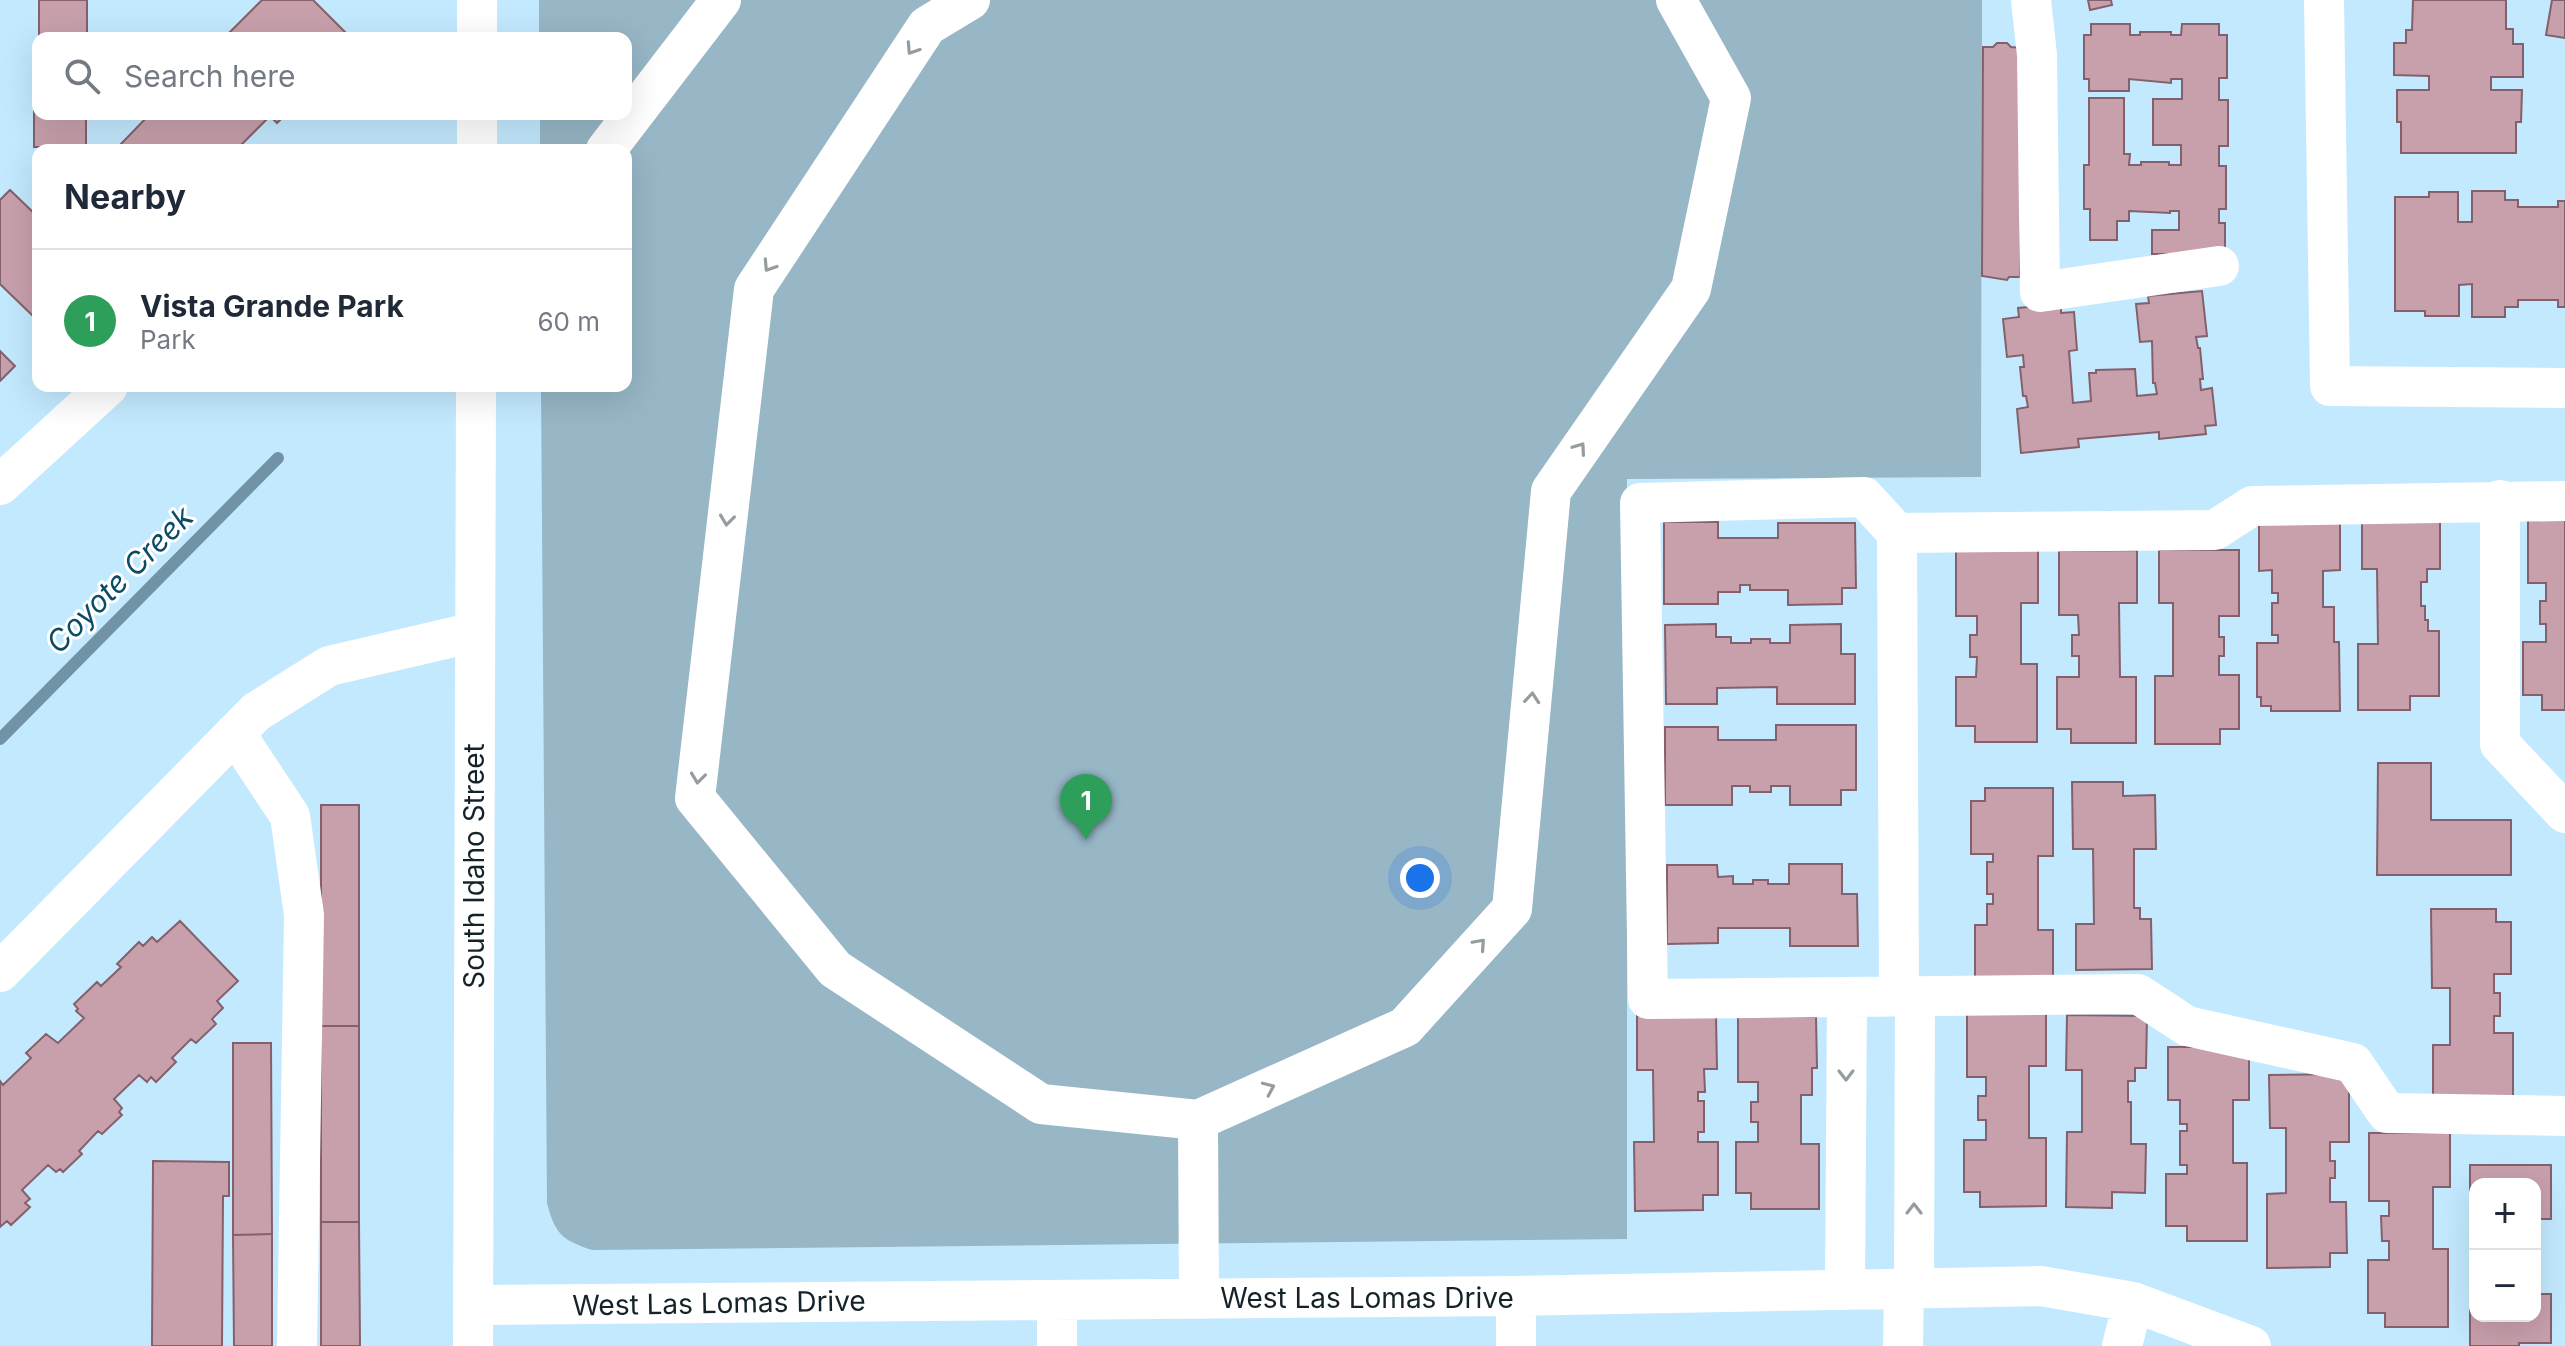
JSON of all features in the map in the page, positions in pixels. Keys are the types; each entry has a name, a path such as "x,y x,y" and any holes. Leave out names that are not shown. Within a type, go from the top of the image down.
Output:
{"street":[{"path":"477,0 477,32"},
{"path":"632,116 721,0"},
{"path":"970,0 927,26 754,289 695,798 835,969 1041,1104 1198,1120 1405,1027 1512,909 1551,491 1691,289 1731,98 1676,0"},
{"path":"2031,0 2037,55 2040,292 2219,266"},
{"path":"2324,0 2330,386 2565,388"},
{"path":"477,120 477,144"},
{"path":"611,144 629,120"},
{"path":"0,485 101,392"},
{"name":"South Idaho Street","path":"473,1346 476,392"},
{"path":"1903,1346 1909,1288 1907,996 1897,533 1864,497 1640,503 1648,999 1907,996 2138,994 2187,1026 2353,1063 2387,1113 2565,1116"},
{"path":"2500,500 2500,744 2565,813"},
{"path":"1897,533 2215,530 2252,506 2565,501"},
{"path":"0,972 256,712 329,666 475,632"},
{"path":"235,733 290,816 304,915 297,1346"},
{"path":"1845,1290 1847,997"},
{"path":"1198,1120 1199,1299"},
{"name":"West Las Lomas Drive","path":"473,1305 1516,1296 2041,1286 2133,1302 2251,1346"},
{"path":"1516,1296 1516,1346"},
{"path":"1057,1300 1057,1346"},
{"path":"2122,1346 2133,1302"}],"shaded area":[{"path":"539,0 1982,0 1981,477 1627,479 1627,1239 592,1250 573,1243 561,1234 547,1203 541,392 632,392 632,144 540,144 540,120 632,120 632,32 539,32"}],"building":[{"path":"39,0 87,0 87,32 39,32"},
{"path":"262,0 313,0 345,32 230,32"},
{"path":"2088,0 2111,0 2112,5 2090,10"},
{"path":"2413,0 2506,0 2506,29 2513,29 2513,44 2523,44 2523,77 2491,77 2491,90 2522,90 2521,122 2516,122 2516,153 2401,153 2397,90 2429,90 2429,76 2394,75 2394,43 2406,43 2406,30 2412,30"},
{"path":"2552,0 2565,0 2565,38 2546,35"},
{"path":"2091,24 2130,24 2130,35 2171,32 2171,35 2181,35 2182,24 2219,24 2219,35 2227,35 2227,78 2219,78 2219,100 2228,100 2228,146 2219,146 2219,166 2226,166 2226,209 2219,209 2219,223 2225,223 2225,254 2152,254 2152,230 2179,230 2179,211 2129,211 2129,221 2117,221 2117,240 2090,240 2090,209 2084,209 2084,165 2089,165 2089,98 2124,98 2124,154 2130,154 2129,165 2169,162 2169,165 2181,165 2181,145 2153,145 2153,99 2182,99 2182,79 2171,79 2171,83 2129,79 2129,91 2089,91 2089,79 2084,79 2084,35 2091,35"},
{"path":"1997,43 2022,48 2020,277 2009,277 2007,280 1982,276 1983,47 1993,47"},
{"path":"34,120 86,120 86,144 34,144"},
{"path":"144,120 266,120 242,144 121,144"},
{"path":"10,190 32,211 32,315 0,284 0,200"},
{"path":"2472,191 2505,191 2505,200 2518,200 2518,207 2558,207 2558,201 2565,201 2565,307 2558,307 2558,300 2518,300 2518,307 2505,307 2505,317 2472,317 2472,284 2459,285 2459,316 2425,316 2425,311 2395,311 2395,197 2429,197 2429,192 2458,192 2458,222 2472,222"},
{"path":"2202,291 2207,336 2196,337 2203,379 2200,379 2201,390 2212,388 2216,425 2205,426 2206,434 2159,439 2159,432 2078,439 2079,447 2021,453 2017,409 2028,407 2026,396 2023,396 2020,367 2024,367 2023,355 2007,357 2003,319 2019,317 2018,308 2061,304 2061,313 2074,312 2077,350 2069,351 2073,403 2091,401 2089,373 2096,373 2096,370 2135,369 2137,396 2157,394 2153,383 2152,341 2140,342 2136,304 2149,303 2148,296"},
{"path":"0,351 15,366 0,381"},
{"path":"2259,517 2340,517 2340,570 2323,571 2323,607 2334,607 2334,642 2339,642 2340,711 2271,711 2271,706 2261,706 2261,697 2257,697 2257,643 2278,643 2278,635 2272,635 2272,603 2278,603 2278,593 2272,593 2272,570 2259,571"},
{"path":"2440,517 2440,569 2427,569 2427,582 2421,582 2421,606 2425,606 2428,631 2439,631 2439,696 2410,696 2410,710 2358,710 2358,644 2378,644 2377,569 2362,569 2362,518"},
{"path":"2528,517 2565,517 2565,710 2542,710 2542,695 2523,695 2523,642 2546,642 2546,624 2540,624 2540,601 2546,601 2546,583 2528,583"},
{"path":"1664,522 1718,522 1718,538 1778,538 1778,523 1855,523 1856,588 1842,588 1842,604 1788,605 1788,590 1750,590 1750,585 1740,585 1740,592 1718,592 1718,604 1664,604"},
{"path":"1956,550 2038,550 2038,603 2021,603 2021,664 2037,664 2037,742 1975,742 1975,726 1956,726 1956,677 1976,677 1977,657 1970,657 1970,635 1977,635 1977,616 1956,616"},
{"path":"2137,550 2137,603 2119,603 2120,677 2136,677 2136,743 2071,743 2071,729 2057,729 2057,677 2079,677 2079,656 2072,656 2072,635 2079,635 2078,615 2059,615 2059,551"},
{"path":"2159,550 2239,550 2239,616 2219,616 2219,637 2224,637 2224,656 2219,656 2219,675 2239,675 2239,729 2220,729 2220,744 2155,744 2155,676 2173,676 2173,603 2159,603"},
{"path":"1716,624 1716,637 1731,637 1731,643 1770,639 1770,643 1790,643 1790,625 1841,624 1841,654 1855,654 1855,704 1777,704 1777,687 1717,688 1717,704 1666,704 1665,625"},
{"path":"1776,725 1856,725 1856,790 1841,790 1841,805 1790,805 1790,786 1771,786 1771,792 1750,792 1750,786 1732,786 1732,805 1665,805 1665,727 1718,727 1718,740 1776,740"},
{"path":"2378,763 2431,763 2431,820 2511,820 2511,875 2377,875"},
{"path":"2072,782 2123,782 2123,796 2155,795 2156,849 2134,849 2134,908 2140,908 2140,919 2151,919 2152,969 2076,970 2076,924 2094,924 2093,849 2073,849"},
{"path":"1985,788 2053,788 2053,856 2038,856 2038,930 2053,930 2053,979 1975,978 1975,925 1987,925 1987,904 1993,904 1993,894 1987,894 1987,862 1993,862 1993,854 1971,854 1971,801 1985,801"},
{"path":"321,805 359,805 359,1026 321,1026"},
{"path":"1789,864 1842,864 1842,894 1857,894 1858,946 1790,946 1790,928 1718,928 1718,943 1667,944 1667,865 1717,865 1718,877 1733,876 1733,884 1768,880 1768,884 1789,884"},
{"path":"2431,909 2496,909 2496,922 2511,922 2511,974 2494,974 2494,993 2500,993 2500,1016 2494,1016 2494,1033 2513,1033 2513,1100 2433,1100 2433,1045 2450,1045 2450,988 2432,988"},
{"path":"180,921 238,981 217,1001 223,1008 212,1019 216,1024 196,1043 191,1039 172,1058 176,1062 156,1082 151,1077 147,1082 139,1075 114,1099 122,1108 119,1112 122,1115 102,1134 98,1131 79,1151 82,1154 63,1172 60,1169 56,1172 48,1165 22,1190 30,1199 25,1203 30,1207 11,1225 7,1221 0,1227 0,1081 3,1085 31,1058 26,1053 46,1034 58,1043 84,1018 76,1011 78,1009 74,1004 97,982 101,986 121,967 117,964 139,942 143,946 152,937 157,942"},
{"path":"1967,1012 2046,1012 2046,1066 2029,1066 2029,1138 2046,1138 2046,1206 1980,1207 1980,1192 1964,1192 1964,1140 1986,1140 1986,1120 1978,1120 1978,1096 1986,1096 1986,1077 1967,1077"},
{"path":"2067,1015 2147,1016 2146,1068 2135,1068 2135,1081 2128,1081 2131,1144 2146,1144 2145,1193 2112,1192 2112,1208 2066,1207 2067,1132 2082,1132 2082,1070 2066,1070"},
{"path":"1637,1016 1716,1016 1717,1069 1704,1069 1705,1092 1698,1092 1698,1101 1704,1101 1704,1132 1698,1132 1698,1142 1718,1142 1718,1195 1703,1195 1703,1210 1635,1211 1634,1142 1654,1142 1653,1070 1637,1070"},
{"path":"1738,1017 1816,1017 1817,1068 1812,1068 1812,1095 1801,1095 1801,1144 1819,1144 1819,1209 1751,1209 1751,1193 1736,1193 1736,1142 1758,1142 1758,1122 1751,1122 1751,1102 1758,1102 1758,1082 1738,1082"},
{"path":"321,1026 359,1026 359,1222 321,1222"},
{"path":"233,1043 271,1043 272,1234 233,1235"},
{"path":"2168,1047 2249,1047 2249,1100 2233,1100 2233,1163 2247,1163 2247,1241 2187,1241 2187,1226 2166,1226 2166,1174 2187,1174 2187,1165 2180,1165 2180,1131 2187,1131 2187,1124 2180,1124 2180,1100 2168,1100"},
{"path":"2349,1074 2349,1142 2330,1142 2330,1161 2335,1161 2335,1178 2330,1178 2330,1202 2346,1202 2347,1253 2330,1253 2330,1267 2267,1268 2267,1194 2286,1193 2286,1128 2270,1128 2269,1075"},
{"path":"2369,1133 2450,1133 2450,1187 2433,1187 2433,1249 2448,1249 2448,1327 2385,1327 2385,1313 2368,1313 2368,1260 2389,1260 2389,1241 2382,1241 2381,1216 2389,1216 2389,1201 2369,1201"},
{"path":"153,1161 229,1162 229,1196 223,1196 222,1346 152,1346"},
{"path":"2470,1165 2551,1165 2551,1219 2541,1219 2541,1178 2470,1178"},
{"path":"321,1222 359,1222 360,1346 321,1346"},
{"path":"272,1234 272,1346 234,1346 233,1235"},
{"path":"2541,1294 2551,1294 2551,1343 2470,1346 2470,1322 2541,1322"}],"waterway":[{"name":"Coyote Creek","path":"0,739 278,458"}],"place":[{"name":"Vista Grande Park","path":"1086,840"}]}
